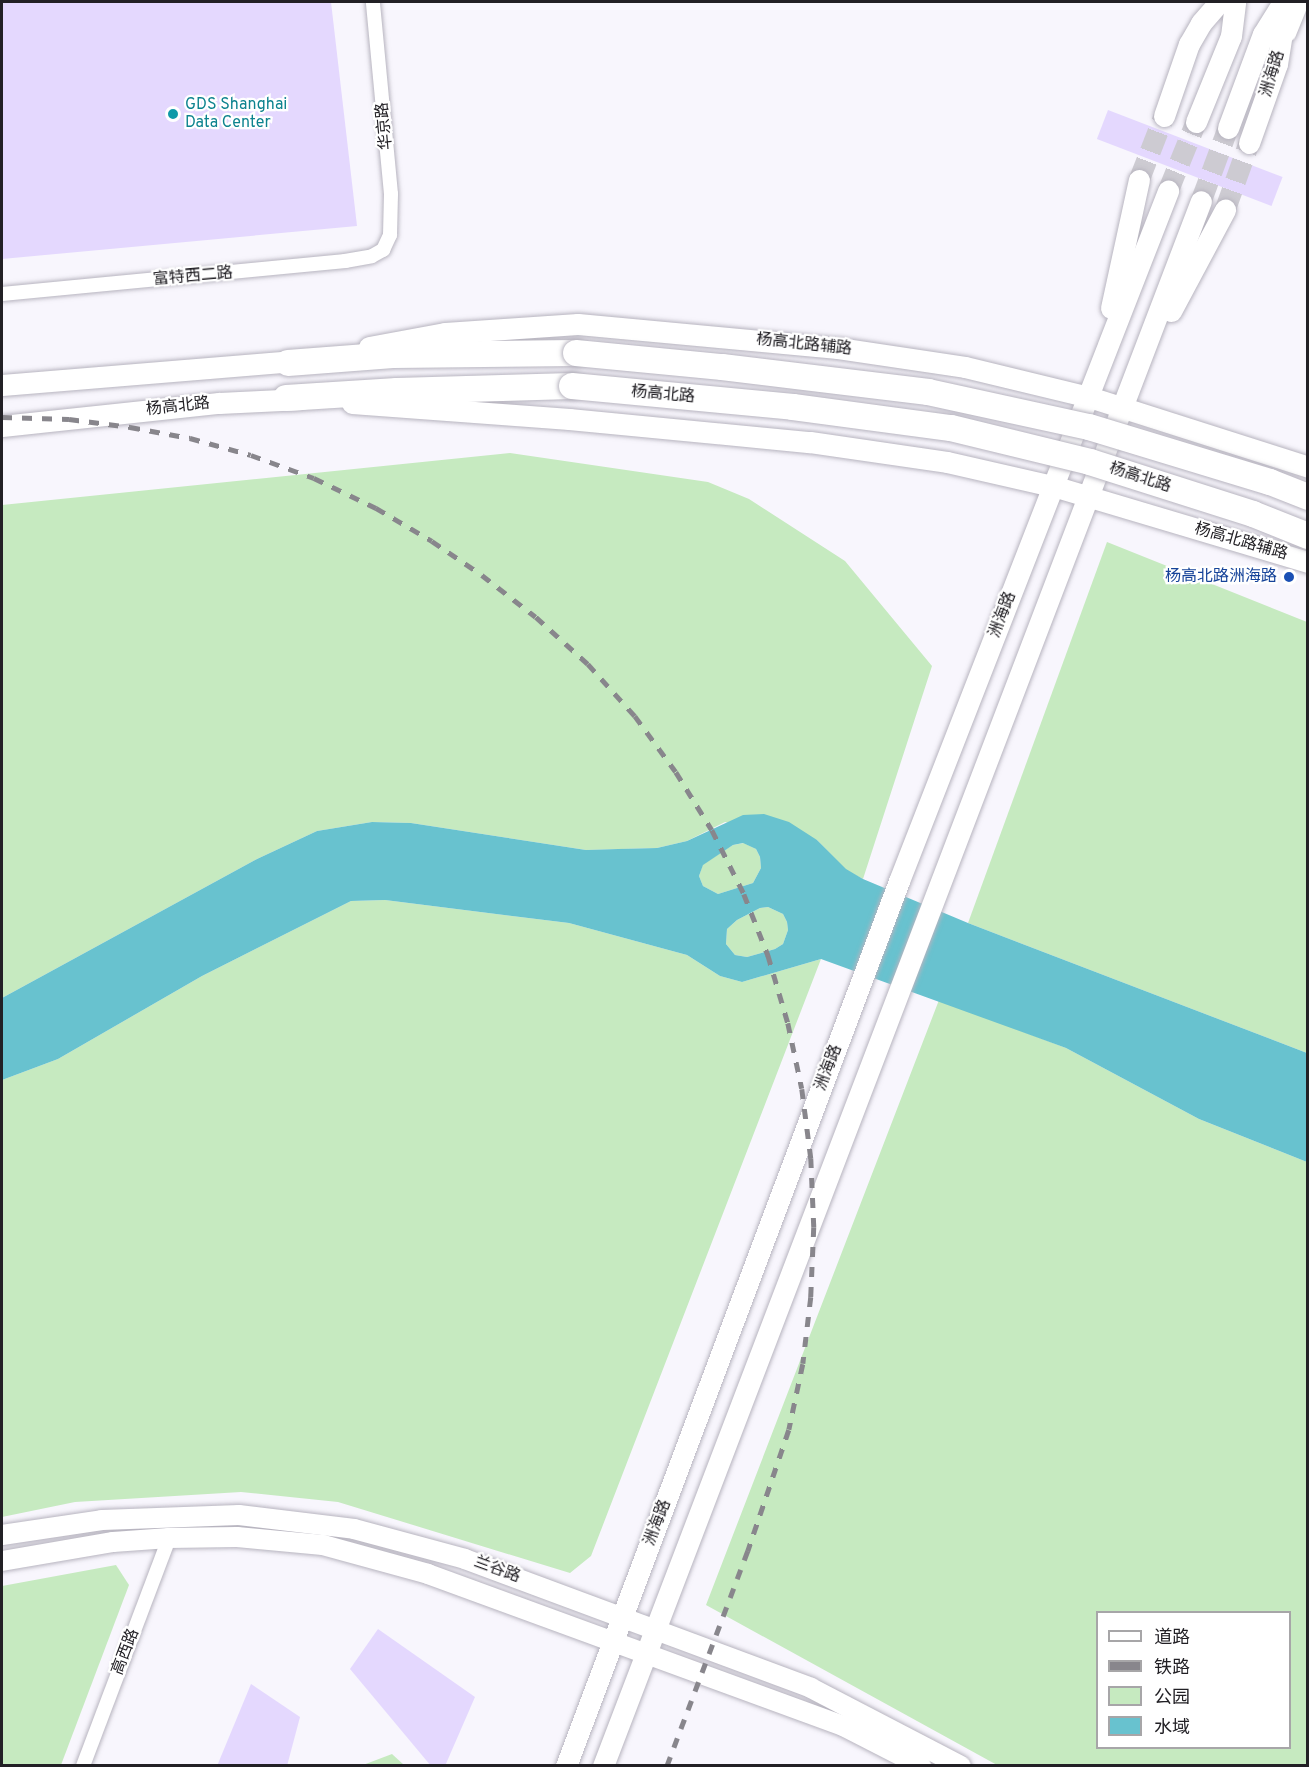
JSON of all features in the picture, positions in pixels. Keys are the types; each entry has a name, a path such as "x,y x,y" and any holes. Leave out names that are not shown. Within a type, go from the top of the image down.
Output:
{"highway":[{"name":"杨高北路","path":"288,363 393,355 576,353 722,367 927,392 1089,427 1270,482 1308,497"},
{"name":"杨高北路","path":"286,398 397,391 572,386 794,407 951,428 1090,462 1253,514 1308,536"}],"main road":[{"path":"1164,116 1189,44 1219,2"},
{"path":"1196,122 1231,36 1235,2"},
{"name":"洲海路","path":"1249,143 1278,64 1285,2"},
{"name":"洲海路","path":"1227,128 1263,34 1285,2"},
{"name":"洲海路","path":"1097,373 1139,180"},
{"name":"洲海路","path":"566,1766 899,881 1168,191"},
{"path":"603,1766 1201,201"},
{"path":"1132,384 1225,210"},
{"name":"杨高北路辅路","path":"288,363 445,333 578,324 849,349 965,367 1089,397 1308,468"},
{"name":"杨高北路","path":"2,385 288,363"},
{"name":"杨高北路","path":"2,426 286,398"},
{"name":"杨高北路辅路","path":"286,398 569,419 810,442 947,462 1053,486 1308,562"}],"street":[{"name":"华京路","path":"373,2 391,194 390,235 383,250"},
{"path":"1202,23 1208,2"},
{"path":"1278,64 1302,2"},
{"name":"富特西二路","path":"2,294 345,261 372,256 383,250"},
{"name":"兰谷路","path":"2,1535 102,1520 239,1515 354,1529 465,1558 623,1615 811,1688 961,1766"},
{"name":"兰谷路","path":"2,1561 113,1542 169,1538 237,1537 323,1545 428,1574 843,1726 921,1766"},
{"name":"高西路","path":"83,1766 169,1538"}],"green space":[{"path":"510,453 708,482 749,499 845,561 932,666 863,879 846,870 817,840 725,822 687,841 657,848 586,850 411,823 372,822 317,831 257,859 2,998 2,505"},
{"path":"1107,542 1307,622 1307,1053 968,923"},
{"path":"744,843 756,849 760,857 761,868 753,883 718,894 703,886 699,876 703,864 733,845"},
{"path":"385,900 569,923 687,955 720,976 742,982 821,959 591,1556 570,1573 338,1502 241,1492 75,1502 2,1517 2,1080 58,1059 202,976 351,901"},
{"path":"768,907 783,914 787,922 788,930 783,944 775,949 747,957 735,955 726,944 727,929 737,920 760,908"},
{"path":"939,1000 1066,1048 1199,1119 1307,1162 1307,1765 997,1765 706,1605"},
{"path":"116,1565 129,1585 61,1765 2,1765 2,1586"},
{"path":"392,1754 404,1765 363,1765"}],"water":[{"path":"764,814 789,822 817,840 846,869 863,879 968,923 1307,1053 1307,1162 1199,1119 1066,1048 821,959 742,982 720,976 687,955 569,923 385,900 351,901 202,976 58,1059 2,1080 2,998 257,859 317,831 372,822 411,823 586,850 657,848 687,841 743,815","holes":["743,843 756,849 760,857 761,868 753,883 718,894 703,886 699,876 703,865 733,845","768,907 783,914 787,922 788,930 783,944 775,949 747,957 735,955 726,944 727,929 737,920 760,908"]}],"building":[{"name":"GDS Shanghai Data Center","path":"2,2 331,2 357,226 2,259"},
{"path":"1108,110 1283,177 1271,206 1097,139"},
{"path":"378,1629 475,1697 445,1766 431,1766 350,1669"},
{"path":"251,1684 300,1717 287,1766 217,1766"}],"tunnel":[{"path":"1139,180 1164,116"},
{"path":"1168,191 1196,122"},
{"path":"1201,201 1228,128"},
{"path":"1225,210 1249,143"}],"railway":[{"path":"2,417 69,419 130,427 190,438 251,455 314,478 376,508 432,541 482,575 536,617 588,664 635,716 676,772 712,830 744,894 768,955 788,1023 802,1089 811,1158 814,1227 811,1297 803,1364 789,1430 748,1551 667,1766"}],"place":[{"name":"GDS Shanghai Data Center","path":"173,114"},
{"name":"杨高北路洲海路","path":"1289,577"}]}
